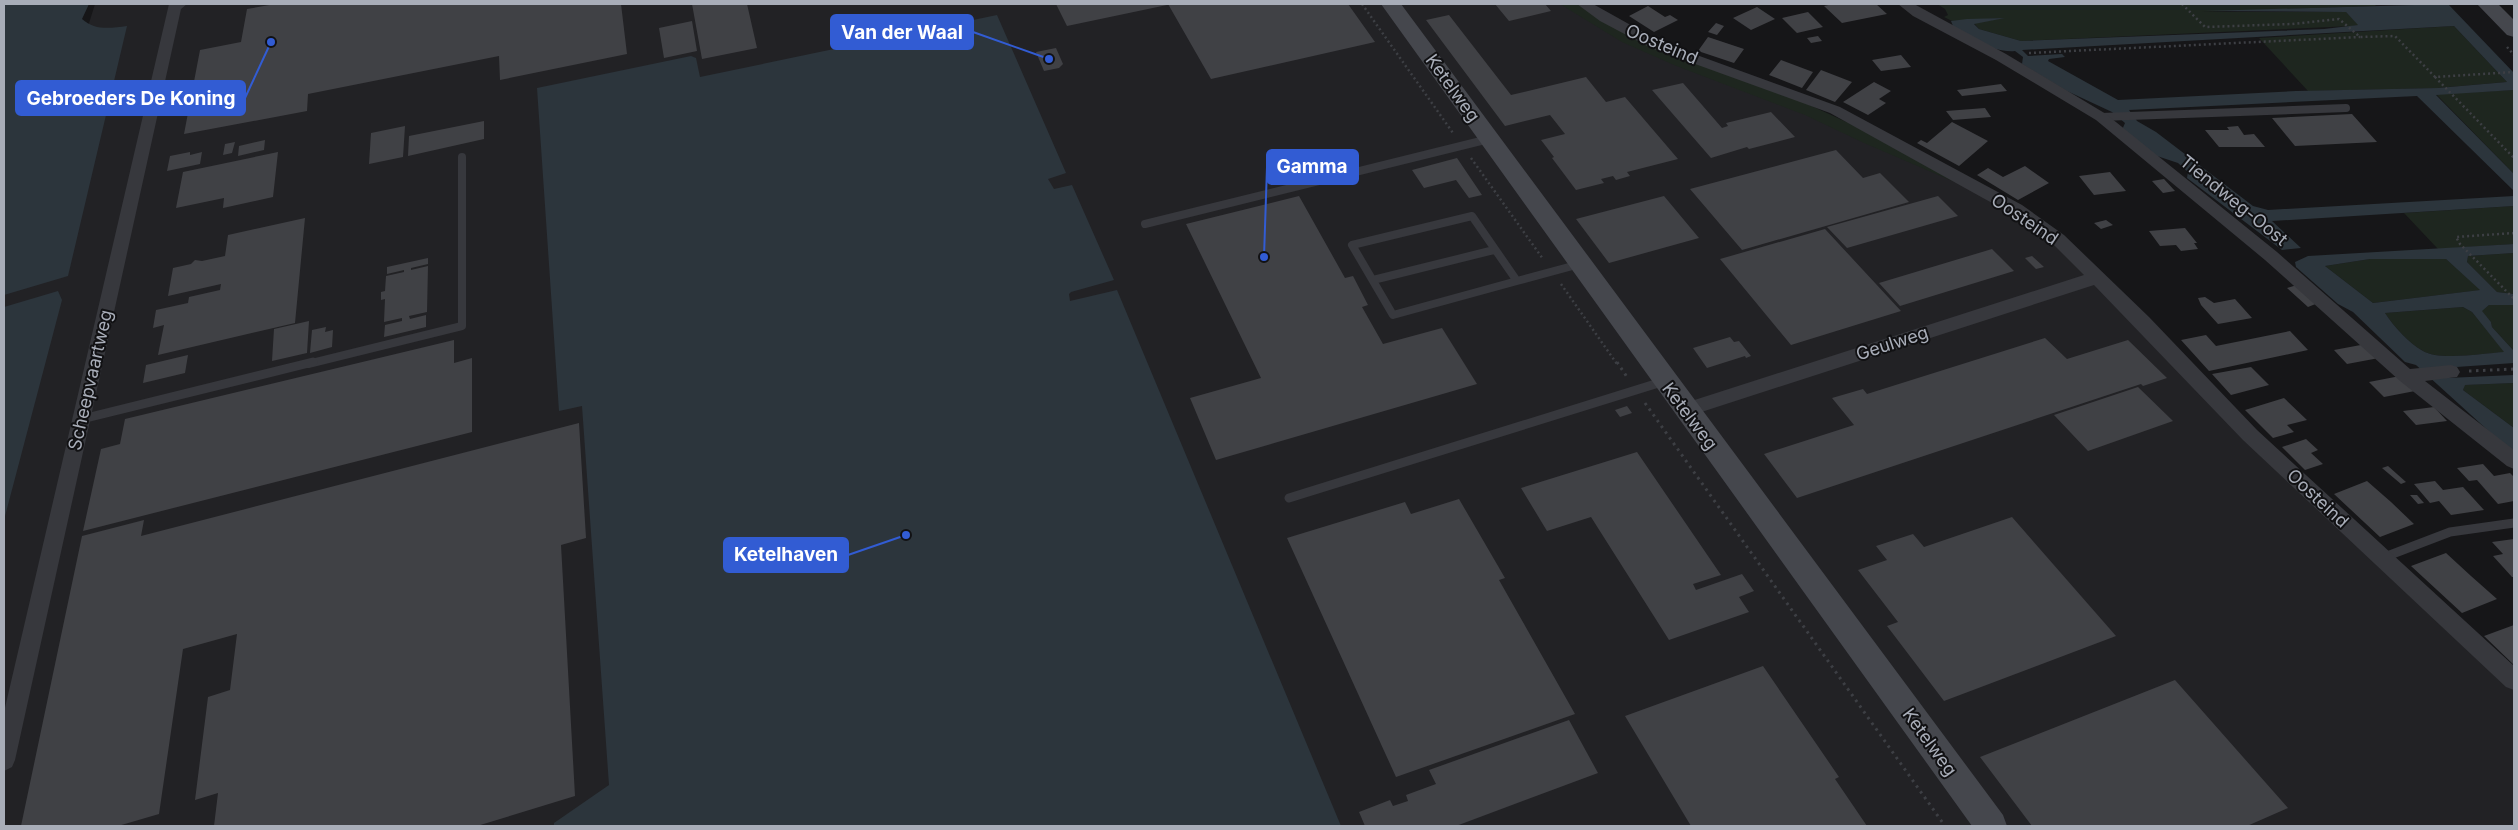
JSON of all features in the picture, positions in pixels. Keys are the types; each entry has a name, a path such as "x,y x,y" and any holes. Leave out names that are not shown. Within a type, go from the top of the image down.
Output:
{"street":[{"name":"Scheepvaartweg","path":"4,760 174,7 180,4"},
{"name":"Ketelweg","path":"1391,4 1664,381 1991,826"},
{"name":"Oosteind","path":"1584,4 1605,18 1656,45 1835,110 2016,209 2058,239 2250,435 2514,680"},
{"name":"Tiendweg-Oost","path":"1905,4 2104,117 2414,375 2514,461"},
{"path":"2487,4 2514,31"},
{"name":"Geulweg","path":"1686,410 2098,278"},
{"path":"2414,375 2451,372"}],"lane":[{"path":"2104,117 2346,108"},
{"path":"1144,224 1489,138"},
{"path":"82,419 462,326 462,157"},
{"path":"1517,282 1472,216 1352,245 1393,315 1517,282 1580,264"},
{"path":"1373,280 1494,250"},
{"path":"1289,498 1664,381"},
{"path":"2382,558 2450,532 2514,523"}],"path":[{"name":"Ketelweg","path":"1362,4 1946,826"},
{"path":"2182,4 2205,27 2292,24 2339,19 2360,37"},
{"path":"2026,53 2394,36 2514,158"},
{"path":"2435,77 2514,72"},
{"path":"2514,233 2456,236 2460,244 2514,299"},
{"path":"2451,372 2514,369"}],"shaded area":[{"path":"4,4 89,4 82,19 87,23 103,28 127,26 68,276 4,295"},
{"path":"95,4 1570,4 1578,12 1969,188 2096,271 2315,488 2514,666 2514,826 4,826 4,296"},
{"path":"1560,4 1577,4 1677,56 1803,102 1855,126 1964,186 1864,143 1805,115 1674,65 1622,42"},
{"path":"1937,4 2374,4 2376,6 2202,12 2346,12 2359,25 2352,26 2021,41 1979,29 1974,23 2004,18 1952,21 1944,17 1948,15 1945,9"},
{"path":"2448,4 2514,73 2514,90 2436,95 2514,174 2514,191 2417,96 2129,110 2137,121 2156,132 2253,206 2268,210 2514,196 2514,206 2272,221 2301,248 2282,250 2187,178 2188,172 2178,163 2154,155 2122,130 2125,123 2112,112 2067,91 2022,64 2023,57 2015,51 1990,47 1953,26 1951,21 2005,18 1974,24 1979,29 2021,41 2324,29 2358,25 2346,12 2203,11","holes":["2454,26 2507,82 2438,88 2296,91 2118,100 2048,61 2049,59 2065,57 2062,54 2028,56 2022,50"]},
{"path":"997,15 1066,173 1048,179 1054,189 1072,185 1114,280 1071,292 1069,294 1070,301 1117,290 1341,826 554,826 554,823 609,785 582,406 559,411 537,88 691,56 696,58 700,77"},
{"path":"2454,26 2507,82 2438,88 2308,91 2259,38"},
{"path":"2514,90 2514,174 2436,94"},
{"path":"2514,206 2514,244 2438,249 2404,213"},
{"path":"2514,244 2514,253 2468,256 2467,262 2497,292 2514,294 2514,305 2489,305 2482,311 2491,322 2492,327 2514,351 2514,363 2442,368 2447,378 2514,375 2514,383 2465,385 2463,390 2514,428 2514,454 2416,365 2405,362 2353,312 2338,304 2296,267 2295,262 2308,256","holes":["2370,259 2446,259 2480,290 2373,303 2325,266","2463,307 2472,312 2504,352 2451,356 2430,354 2418,348 2407,339 2385,313"]},
{"path":"2514,253 2514,294 2497,292 2467,262 2468,256"},
{"path":"2370,259 2446,259 2481,290 2373,303 2325,266"},
{"path":"58,291 62,300 4,520 4,307"},
{"path":"2489,305 2514,305 2514,351 2492,327 2491,322 2481,311"},
{"path":"2463,307 2472,312 2505,352 2451,356 2430,354 2418,348 2407,339 2385,313"},
{"path":"2514,383 2514,428 2463,390 2464,385"}],"building":[{"path":"275,4 621,4 627,54 500,80 499,56 308,94 307,111 184,134 200,50 241,42 247,9"},
{"path":"692,4 747,4 757,48 702,59"},
{"path":"1056,4 1167,4 1167,5 1067,26"},
{"path":"1168,4 1348,4 1375,42 1211,79"},
{"path":"1495,4 1545,4 1551,11 1509,21"},
{"path":"1833,4 1876,4 1887,14 1842,23 1824,6"},
{"path":"1648,6 1665,17 1670,15 1678,20 1654,32 1629,16"},
{"path":"1757,7 1775,19 1751,30 1733,18"},
{"path":"1808,12 1823,27 1797,33 1782,18"},
{"path":"1449,15 1511,95 1586,77 1606,102 1625,97 1678,159 1627,172 1630,176 1616,180 1613,176 1601,179 1604,183 1576,190 1541,140 1565,134 1550,115 1505,126 1426,20"},
{"path":"692,21 697,51 664,58 659,28"},
{"path":"1716,23 1724,26 1717,35 1708,32"},
{"path":"1818,36 1822,41 1811,43 1807,38"},
{"path":"1708,37 1744,49 1734,63 1698,51"},
{"path":"1056,48 1063,64 1059,68 1044,71 1036,52"},
{"path":"1901,55 1911,67 1881,71 1872,60"},
{"path":"1781,60 1813,72 1802,88 1769,75"},
{"path":"1821,70 1852,82 1835,102 1806,90"},
{"path":"1874,82 1891,91 1879,99 1886,103 1868,115 1843,102"},
{"path":"1683,83 1722,128 1728,126 1726,123 1771,112 1795,137 1749,149 1747,147 1711,158 1652,90"},
{"path":"2001,84 2007,91 1962,96 1957,90"},
{"path":"1985,108 1991,117 1953,120 1946,111"},
{"path":"2352,114 2377,142 2295,146 2272,118"},
{"path":"484,121 484,139 408,156 409,136"},
{"path":"1952,122 1988,141 1959,166 1917,143 1921,140 1927,143"},
{"path":"405,126 403,157 369,164 371,133"},
{"path":"2238,126 2244,135 2254,134 2265,147 2219,147 2205,130 2229,130 2227,127"},
{"path":"265,140 264,150 238,156 239,146"},
{"path":"235,142 232,153 223,155 225,144"},
{"path":"1836,150 1863,178 1880,173 1909,202 1742,250 1690,189"},
{"path":"190,152 190,155 202,152 200,164 167,171 170,156"},
{"path":"278,152 273,197 223,208 224,198 176,208 183,172"},
{"path":"1457,158 1482,195 1469,198 1456,180 1424,188 1412,170"},
{"path":"2025,166 2049,183 2018,200 1977,175 1988,168 2003,177"},
{"path":"2110,172 2126,191 2094,195 2079,176"},
{"path":"2164,179 2175,191 2163,193 2152,181"},
{"path":"1299,196 1345,278 1353,276 1368,305 1362,307 1383,344 1442,328 1477,384 1216,460 1190,398 1261,378 1186,224"},
{"path":"1664,196 1699,238 1609,263 1576,219"},
{"path":"1938,196 1958,216 1847,248 1827,227"},
{"path":"305,218 295,323 158,355 164,325 153,328 156,310 188,303 189,297 220,290 221,284 168,296 173,268 191,264 195,260 202,261 225,256 228,235"},
{"path":"2106,220 2113,225 2101,229 2094,223"},
{"path":"2185,228 2197,243 2194,243 2198,249 2181,251 2176,245 2160,246 2149,231"},
{"path":"1825,229 1901,311 1791,345 1720,259"},
{"path":"1992,249 2014,271 1900,306 1879,283"},
{"path":"2032,256 2044,267 2036,269 2025,258"},
{"path":"428,258 428,264 411,268 411,270 428,266 427,312 409,316 410,319 426,315 426,327 384,337 385,325 402,321 402,318 384,322 385,299 381,300 381,292 385,291 386,276 404,272 404,270 387,274 387,267"},
{"path":"2297,285 2318,303 2308,307 2287,288"},
{"path":"2205,297 2214,303 2235,299 2252,318 2218,324 2201,305 2198,298"},
{"path":"309,321 307,353 272,361 274,329"},
{"path":"326,327 325,332 333,330 332,347 310,353 312,330"},
{"path":"2290,331 2308,350 2209,371 2181,340 2206,335 2216,346"},
{"path":"1730,337 1734,342 1739,341 1751,356 1746,358 1745,356 1707,368 1693,348"},
{"path":"2045,338 2067,359 2128,340 2167,378 2143,386 2141,384 1797,498 1764,454 1854,425 1832,398 1863,389 1867,394"},
{"path":"454,340 454,363 472,358 472,432 83,531 101,449 120,444 125,419"},
{"path":"2366,344 2379,358 2347,364 2334,350"},
{"path":"188,355 185,373 143,383 146,365"},
{"path":"2251,367 2269,385 2231,395 2212,374"},
{"path":"2400,376 2415,391 2384,397 2369,382"},
{"path":"2138,387 2173,421 2088,451 2054,415"},
{"path":"2284,398 2307,420 2287,425 2294,432 2273,438 2245,410"},
{"path":"1627,406 1632,413 1620,417 1615,410"},
{"path":"2434,407 2447,421 2416,425 2403,411"},
{"path":"579,423 586,538 561,545 575,796 477,826 214,826 218,793 195,800 208,697 230,690 237,634 183,649 159,814 118,826 21,826 82,536 144,520 141,536"},
{"path":"2306,439 2318,450 2311,453 2323,464 2305,470 2282,447"},
{"path":"1637,452 1721,575 1693,584 1696,590 1742,574 1754,591 1739,597 1749,612 1669,640 1591,517 1547,531 1521,488"},
{"path":"2483,464 2494,476 2510,473 2514,477 2514,501 2498,504 2477,480 2469,481 2457,468"},
{"path":"2388,466 2406,482 2401,484 2382,468"},
{"path":"2367,481 2414,524 2380,537 2334,494"},
{"path":"2435,481 2443,490 2463,487 2484,510 2451,515 2439,501 2430,503 2414,484"},
{"path":"2410,495 2417,495 2424,503 2418,504"},
{"path":"1459,499 1505,578 1499,580 1575,714 1396,777 1287,538 1405,502 1411,514"},
{"path":"2012,517 2116,636 1944,701 1887,626 1898,622 1858,570 1887,560 1876,546 1913,534 1924,547"},
{"path":"2514,539 2514,577 2512,577 2493,556 2503,554 2492,542"},
{"path":"2446,553 2497,599 2462,613 2411,566"},
{"path":"2514,625 2514,665 2484,636"},
{"path":"1763,666 1839,777 1835,779 1867,826 1691,826 1625,716"},
{"path":"2175,680 2288,808 2247,826 2032,826 1980,757"},
{"path":"1569,720 1598,773 1456,826 1365,826 1359,812 1390,800 1393,806 1408,801 1406,795 1436,784 1429,770"}],"place":[{"name":"Gebroeders De Koning","path":"271,42"},
{"name":"Van der Waal","path":"1049,59"},
{"name":"Gamma","path":"1264,257"},
{"name":"Ketelhaven","path":"906,535"}]}
